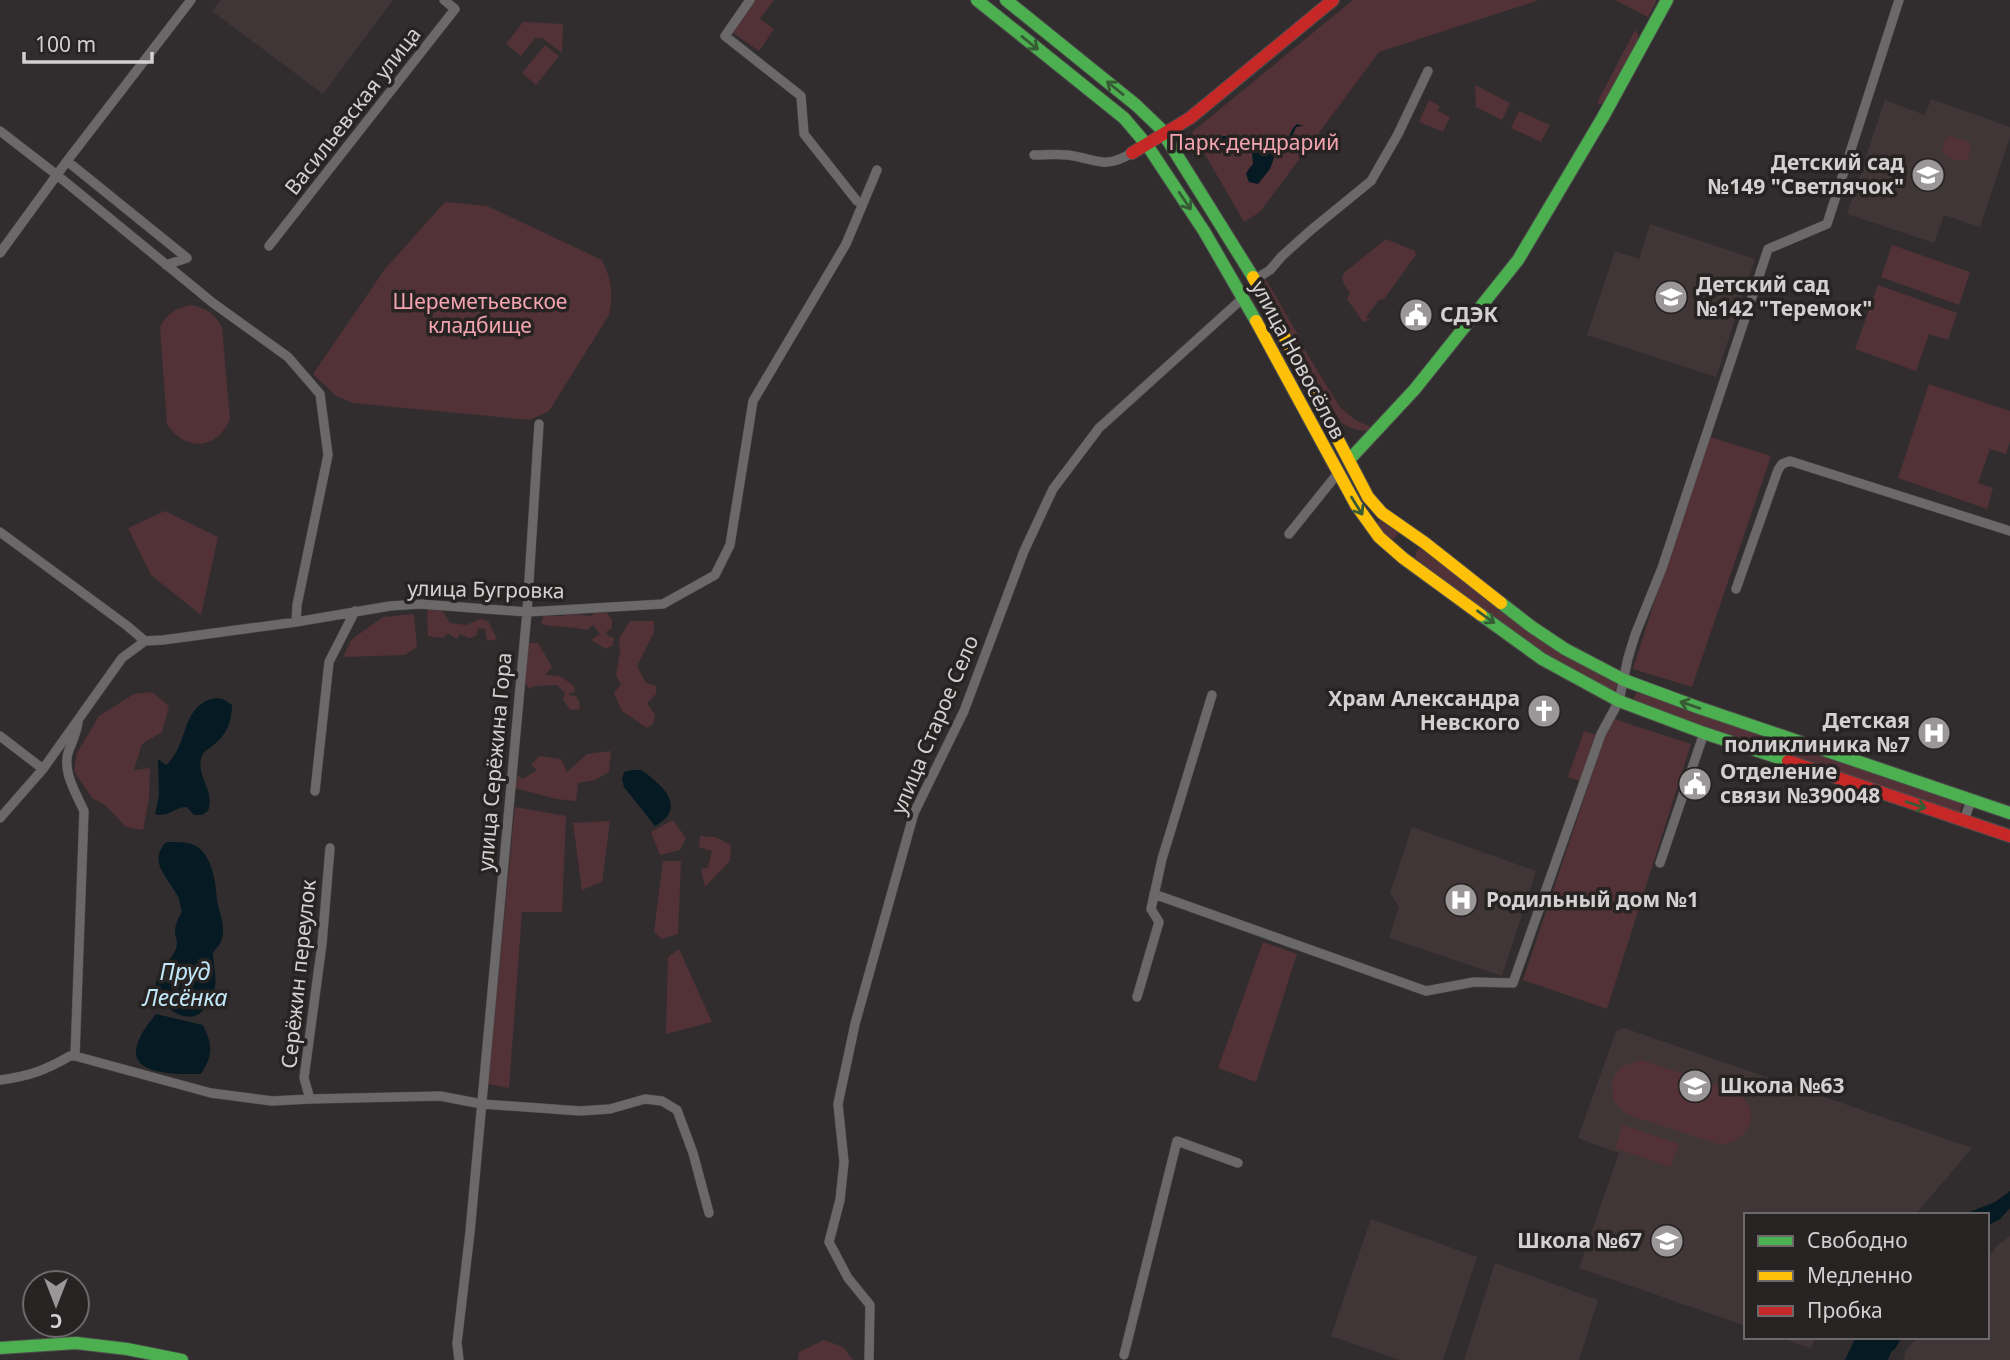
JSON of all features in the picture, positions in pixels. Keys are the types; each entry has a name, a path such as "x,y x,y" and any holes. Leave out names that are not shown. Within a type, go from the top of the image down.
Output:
{"main road":[{"name":"улица Новосёлов","path":"977,0 1124,118 1147,145 1204,231 1370,526 1403,558 1542,659 1619,701 1704,733 2010,836"},
{"name":"улица Новосёлов","path":"1006,0 1136,105 1160,128 1254,279 1368,497 1381,513 1425,543 1532,627 1565,649 1624,680 2010,813"},
{"path":"1132,153 1190,118 1333,0"},
{"path":"1349,460 1415,389 1518,260 1603,117 1667,0"},
{"path":"0,1348 76,1343 127,1349 182,1360"}],"street":[{"path":"0,253 191,0"},
{"name":"Васильевская улица","path":"269,246 455,9 444,0"},
{"path":"750,0 725,36 801,96 804,134 857,201"},
{"path":"1154,894 1426,991 1474,982 1513,984 1601,734 1619,701 1635,635 1662,568 1768,249 1827,224 1899,0"},
{"path":"1254,279 1270,270 1311,230 1371,181 1398,134 1428,72"},
{"path":"0,131 213,303 288,357 320,394 328,455 297,605 296,622"},
{"path":"1034,155 1068,155 1104,164 1132,153"},
{"path":"67,161 187,258 166,265"},
{"name":"улица Бугровка","path":"145,641 296,622 390,606 420,604 527,612 663,604 715,575 730,545 753,401 846,244 877,170"},
{"name":"улица Старое Село","path":"869,1360 870,1305 848,1278 829,1242 840,1200 844,1162 838,1104 855,1024 914,813 964,711 1024,551 1053,489 1099,428 1243,298"},
{"name":"улица Серёжина Гора","path":"459,1360 457,1343 470,1232 527,612 539,424"},
{"path":"1736,589 1778,470 1782,464 1790,461 2010,531"},
{"path":"1289,534 1338,473"},
{"path":"0,533 145,641 122,658 43,769 0,818"},
{"path":"315,791 329,662 355,611"},
{"path":"1138,997 1159,922 1151,909 1162,859 1212,695"},
{"path":"75,1056 84,811 68,774 66,758 76,737 78,723"},
{"path":"1660,863 1704,733"},
{"path":"0,736 43,769"},
{"path":"1964,821 1971,800"},
{"name":"Серёжин переулок","path":"330,848 322,944 304,1078 310,1099 440,1096 482,1104"},
{"path":"0,1080 45,1070 70,1056 75,1056 211,1093 272,1101 310,1099"},
{"path":"482,1104 580,1111 610,1109 645,1099 662,1101 677,1110 693,1153 709,1213"},
{"path":"1123,1358 1177,1141 1238,1163"}],"shaded area":[{"path":"221,0 393,0 323,94 212,11"},
{"name":"Детский сад №149 \"Светлячок\"","path":"1931,99 2010,127 2010,137 1980,227 1944,215 1934,243 1847,214 1885,100 1925,115"},
{"name":"Детский сад №142 \"Теремок\"","path":"1650,224 1755,259 1716,377 1587,335 1615,251 1639,259"},
{"name":"Родильный дом №1","path":"1412,827 1536,871 1502,976 1389,938 1399,907 1390,893"},
{"name":"Школа №63","path":"1624,1028 1972,1148 1917,1213 1744,1213 1744,1325 1579,1268 1619,1153 1578,1138 1618,1030"},
{"path":"1371,1219 1477,1257 1443,1360 1400,1360 1331,1336"},
{"path":"2010,1236 2010,1360 1904,1360 1905,1352 1915,1339 1989,1339 1989,1257 1997,1246"},
{"path":"1495,1263 1598,1300 1579,1360 1464,1360"},
{"path":"1784,1339 1816,1339 1810,1348"}],"green space":[{"path":"754,0 774,0 760,19 774,29 759,51 732,32"},
{"name":"Парк-дендрарий","path":"1353,0 1539,0 1379,52 1260,212 1244,222 1192,132"},
{"path":"1615,0 1657,0 1648,17"},
{"path":"523,22 563,24 562,53 542,38 535,38 521,56 506,44"},
{"path":"1635,30 1638,41 1605,102 1597,103"},
{"path":"545,45 559,56 536,85 522,73"},
{"path":"1475,85 1510,103 1502,120 1476,107"},
{"path":"1429,100 1440,106 1438,111 1450,117 1443,132 1419,122"},
{"path":"1519,111 1550,125 1541,142 1511,128"},
{"path":"1950,136 1969,142 1971,145 1968,159 1954,159 1942,152 1945,140"},
{"name":"Шереметьевское кладбище","path":"445,202 487,206 602,260 605,267 611,293 609,315 549,411 530,420 353,403 336,396 313,374 385,269"},
{"path":"1386,239 1415,251 1416,255 1384,299 1379,300 1366,317 1370,320 1363,322 1347,299 1350,293 1342,277"},
{"path":"1892,245 1970,272 1959,305 1881,277"},
{"path":"1265,278 1300,338 1299,341 1340,407 1355,420 1377,430 1357,430 1340,421 1260,284"},
{"path":"1878,285 1957,313 1948,340 1929,334 1916,371 1855,349"},
{"path":"191,305 210,312 222,328 230,420 217,437 200,444 182,439 167,424 160,327 172,312"},
{"path":"1929,384 2010,411 2010,441 2006,454 1990,449 1978,483 1993,488 1987,509 1898,478"},
{"path":"1707,436 1771,456 1692,687 1633,669"},
{"path":"165,511 218,537 201,615 151,575 128,528"},
{"path":"1381,519 1400,531 1393,540 1379,529 1377,523"},
{"path":"1420,547 1616,681 1617,689 1613,692 1560,665 1510,631 1415,558"},
{"path":"427,610 442,610 450,623 466,625 480,619 488,621 497,639 487,641 485,629 478,628 476,636 469,638 460,634 457,639 448,633 443,638 428,636"},
{"path":"605,611 612,619 612,628 606,632 614,638 613,645 606,649 591,640 600,634 593,625 587,630 541,624 543,616 564,616 567,613 591,616"},
{"path":"414,614 417,647 405,655 343,657 351,640 383,617"},
{"path":"630,621 654,621 654,632 637,666 646,683 656,686 656,694 647,703 655,715 654,723 647,728 622,711 614,693 621,684 616,675 619,639"},
{"path":"526,643 538,643 552,667 545,675 560,676 574,686 575,692 569,695 576,696 580,709 570,710 563,699 565,693 557,685 535,686 529,689 524,681"},
{"path":"152,692 169,706 162,732 142,744 134,770 150,768 149,798 143,830 126,827 105,805 92,798 74,771 77,753 99,716 134,694"},
{"path":"1640,692 1961,801 1960,812 1702,729 1633,701 1636,693"},
{"path":"1611,718 1691,744 1607,1009 1523,980"},
{"path":"1584,731 1596,735 1580,781 1568,777"},
{"path":"611,751 609,772 595,780 578,783 576,801 556,799 515,788 516,775 523,779 537,770 531,765 539,756 561,759 567,772 587,754"},
{"path":"515,807 566,816 562,912 522,912 509,1088 488,1084"},
{"path":"673,820 686,838 680,850 660,855 651,832"},
{"path":"610,821 602,882 582,890 573,823"},
{"path":"700,836 715,837 731,845 730,861 705,887 701,869 708,867 712,851 699,847"},
{"path":"663,861 681,861 678,934 662,939 654,932"},
{"path":"1263,942 1297,954 1256,1082 1218,1068"},
{"path":"679,949 712,1022 666,1034 668,957"},
{"path":"1641,1060 1739,1092 1750,1109 1750,1125 1746,1132 1721,1145 1626,1114 1614,1101 1612,1085 1615,1074 1623,1066"},
{"path":"1623,1125 1679,1144 1671,1167 1615,1148"},
{"path":"824,1340 843,1347 853,1360 798,1360 799,1352"}],"water":[{"path":"1297,124 1303,126 1296,127 1290,142 1279,148 1270,169 1258,184 1249,182 1246,174 1253,164 1252,153 1233,146 1226,139 1216,144 1214,141 1222,136 1229,136 1257,151 1267,152 1286,142"},
{"path":"216,698 232,705 232,712 224,734 204,752 201,759 201,772 210,804 208,811 202,815 194,815 187,807 164,815 155,814 159,796 158,759 166,765 178,748 196,708"},
{"path":"641,770 669,797 670,812 655,826 624,787 624,772"},
{"name":"Пруд Лесёнка","path":"166,842 192,844 204,853 213,872 223,924 221,941 213,953 214,990 204,1009 189,1017 170,1009 156,986 159,974 176,949 175,933 182,912 178,897 159,863 161,850"},
{"name":"Пруд Лесёнка","path":"156,1014 203,1025 210,1050 201,1074 166,1073 142,1065 137,1057 137,1047 143,1032"},
{"path":"2010,1191 2010,1208 2000,1219 1989,1225 1989,1213 1967,1213 1995,1202"},
{"path":"1855,1339 1901,1339 1888,1360 1845,1360"}],"traffic: fast":[{"path":"977,0 1124,118 1147,145 1204,231 1256,321"},
{"path":"1006,0 1136,105 1160,128 1253,277"},
{"path":"1349,460 1415,389 1518,260 1603,117 1667,0"},
{"path":"1501,603 1565,649 1624,680 2010,813"},
{"path":"1481,615 1542,659 1619,701 1788,761"},
{"path":"0,1348 76,1343 127,1349 182,1360"}],"traffic: slow":[{"path":"1253,277 1368,497 1382,513 1501,603"},
{"path":"1256,321 1356,505 1379,537 1403,558 1481,615"}],"traffic: jam":[{"path":"1132,153 1190,118 1333,0"},
{"path":"1788,761 2010,836"}],"place":[{"name":"Детский сад №149 \"Светлячок\"","path":"1928,175"},
{"name":"Детский сад №142 \"Теремок\"","path":"1671,297"},
{"name":"СДЭК","path":"1416,315"},
{"name":"Храм Александра Невского","path":"1544,711"},
{"name":"Детская поликлиника №7","path":"1934,733"},
{"name":"Отделение связи №390048","path":"1695,784"},
{"name":"Родильный дом №1","path":"1461,900"},
{"name":"Школа №63","path":"1695,1086"},
{"name":"Школа №67","path":"1667,1241"}]}
